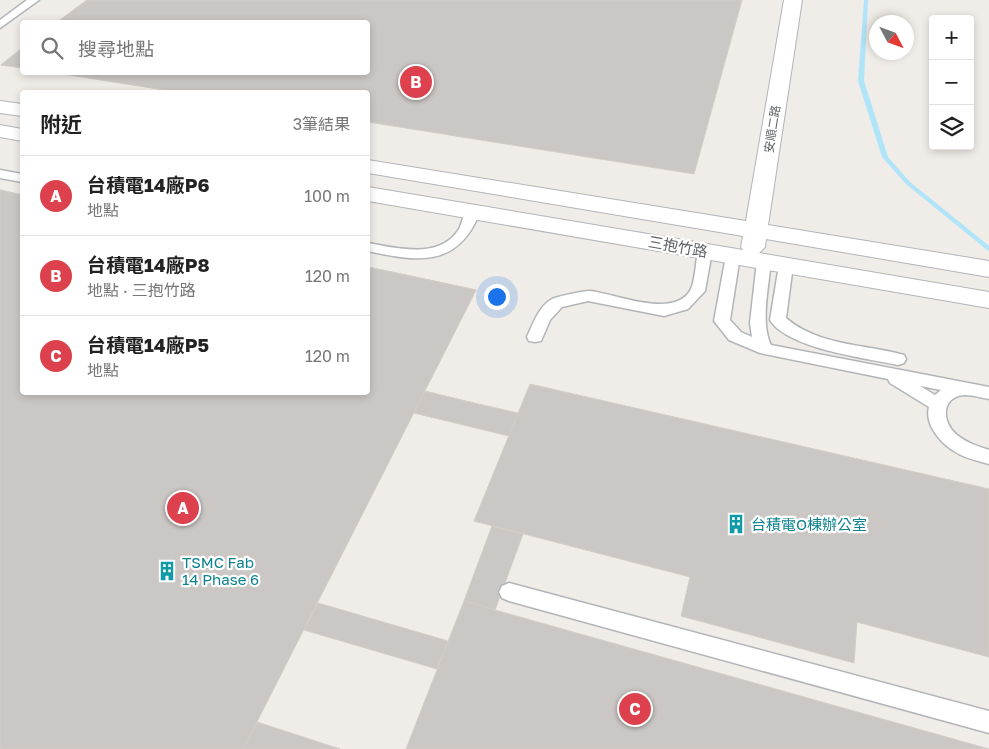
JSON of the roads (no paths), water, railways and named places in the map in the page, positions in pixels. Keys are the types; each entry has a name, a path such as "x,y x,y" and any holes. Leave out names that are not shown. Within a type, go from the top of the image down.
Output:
{"street":[{"name":"安順二路","path":"758,260 757,229 793,0"},
{"path":"0,107 20,110"},
{"path":"0,131 20,135"},
{"name":"三抱竹路","path":"370,166 989,269"},
{"name":"三抱竹路","path":"370,194 988,300"}],"lane":[{"path":"0,26 34,0"},
{"path":"0,174 20,178"},
{"path":"370,247 411,256 442,251 462,236 473,212"},
{"path":"535,337 543,318 556,303 588,296 664,311 683,305 698,291 705,251"},
{"path":"758,260 722,321 735,336 766,350 989,394"},
{"path":"758,260 758,324 760,336 766,350"},
{"path":"758,260 778,320 793,333 833,346 898,358"},
{"path":"886,373 937,404"},
{"path":"970,390 950,393 944,396 937,404 935,414 939,426 948,438 962,448 978,455 989,457"},
{"path":"509,592 989,722"}],"waterway":[{"path":"866,0 861,81 885,157 908,183 989,249"}],"place":[{"name":"台積電14廠P8","path":"416,82"},
{"name":"台積電14廠P6","path":"183,508"},
{"name":"台積電O棟辦公室","path":"736,524"},
{"name":"TSMC Fab 14 Phase 6","path":"167,571"},
{"name":"台積電14廠P5","path":"635,709"}]}
